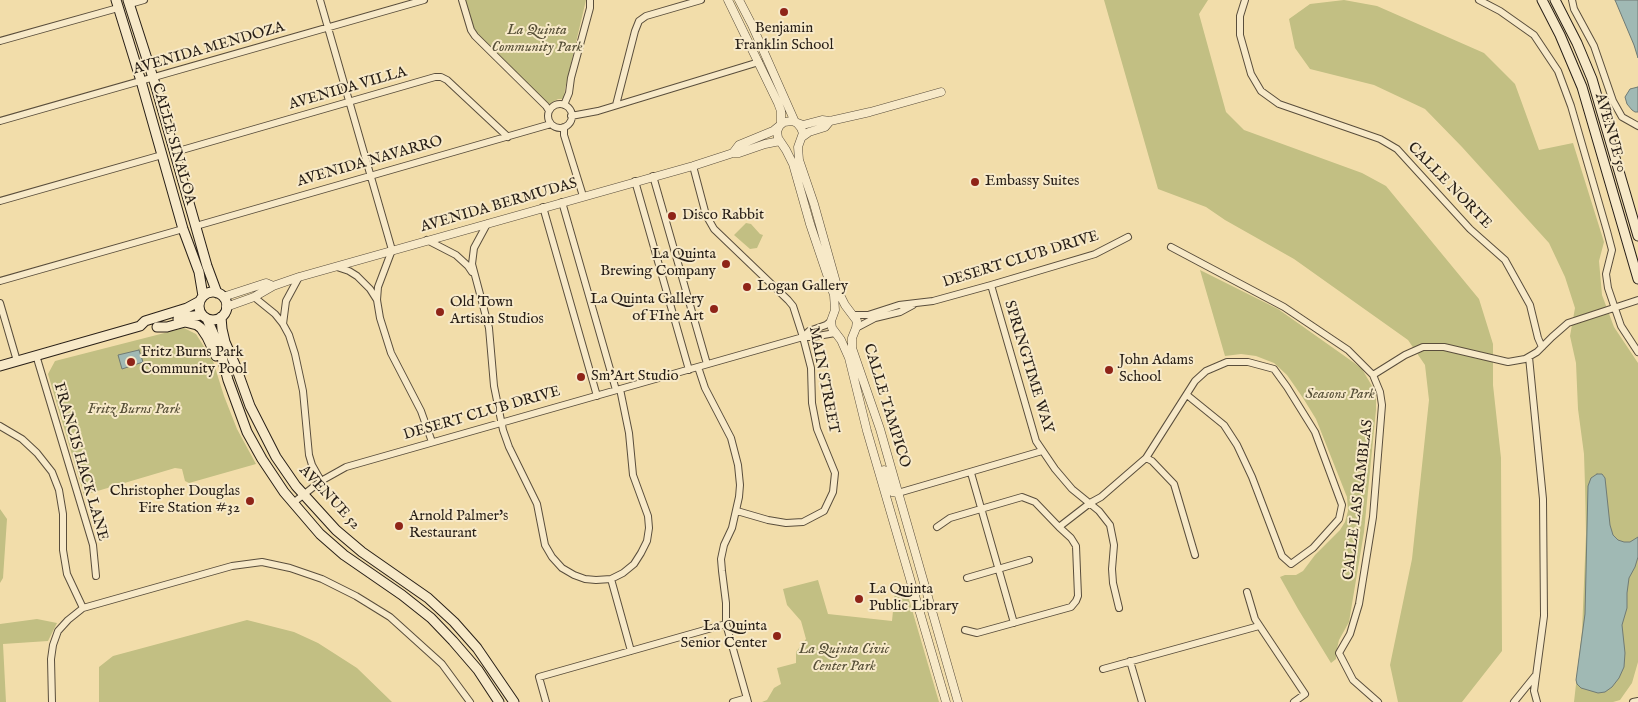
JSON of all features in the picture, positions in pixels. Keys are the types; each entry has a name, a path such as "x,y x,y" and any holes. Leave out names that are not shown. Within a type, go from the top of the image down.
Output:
{"main road":[{"name":"AVENUE 50","path":"1542,0 1560,35 1582,87 1638,279"},
{"name":"AVENUE 50","path":"1555,0 1577,43 1592,79 1638,236"},
{"name":"CALLE SINALOA","path":"129,2 154,77 207,266 220,295"},
{"name":"CALLE SINALOA","path":"117,4 183,230 199,272 202,298"},
{"path":"0,366 140,326 145,320 187,308 209,293 220,295 226,307 221,317 214,320 205,317 185,317 148,330 140,326"},
{"path":"202,298 199,308 205,317"},
{"name":"AVENUE 52","path":"205,317 219,346 228,380 247,432 262,460 293,503 320,534 344,555 402,595 430,618 478,670 499,702"},
{"name":"AVENUE 52","path":"221,317 225,342 261,430 276,457 304,494 336,530 362,552 428,598 454,622 477,648 514,702"},
{"path":"156,327 167,327 185,322 202,328 213,347 223,375 228,380"}],"street":[{"path":"129,2 144,0"},
{"path":"320,0 392,250 378,287 377,300 386,338 391,353 421,411 432,442"},
{"name":"AVENIDA MENDOZA","path":"0,121 424,0"},
{"path":"462,0 471,30 475,36 546,106 549,111 551,124 559,127 564,126 568,124 572,116 571,111 564,105 556,104 549,111"},
{"path":"564,105 569,93 571,78 590,8 590,0"},
{"path":"616,105 639,20 646,16 700,0"},
{"name":"CALLE TAMPICO","path":"728,0 778,103 780,126 777,135 793,164 810,224 834,295 835,310 832,328 849,358 868,431 946,702"},
{"name":"CALLE TAMPICO","path":"739,0 796,122 801,128 802,138 798,147 799,160 814,204 839,293 857,321 852,338 852,348 880,429 958,702"},
{"name":"CALLE NORTE","path":"1245,0 1240,16 1240,35 1251,74 1260,91 1279,104 1380,140 1397,149 1470,229 1505,260 1530,305 1542,347"},
{"path":"1479,0 1500,11 1534,35 1558,71 1571,106 1608,230 1612,250 1606,274 1608,288 1621,326 1638,352"},
{"path":"1572,0 1574,9 1594,46 1613,101 1622,117 1638,126"},
{"path":"0,41 117,4"},
{"path":"572,116 616,105 759,62"},
{"name":"AVENIDA VILLA","path":"175,152 434,77 441,77 447,80 508,137"},
{"name":"AVENIDA BERMUDAS","path":"733,152 739,145 773,131 788,121 804,125 822,120 830,121 941,92"},
{"name":"AVENIDA BERMUDAS","path":"226,307 254,297 272,286 300,277 693,166 733,152 739,153 764,144 781,143 786,146 794,146 809,132 825,127 830,121"},
{"name":"AVENIDA NAVARRO","path":"196,226 551,124"},
{"path":"564,126 564,135 583,196"},
{"path":"0,201 162,155"},
{"name":"MAIN STREET","path":"693,166 710,223 714,229 788,300 797,314 811,368 812,403 816,429 835,473 833,492 824,510 803,522 777,522 737,511"},
{"path":"653,176 707,364"},
{"path":"635,181 689,370"},
{"path":"487,224 472,255 474,275 489,328 494,386 503,430 537,504 545,545 552,557 562,568 574,575 585,579 611,579 623,573 634,564 647,541 648,516 633,474 629,433 618,390 562,202"},
{"path":"543,208 597,396"},
{"path":"0,281 183,230"},
{"name":"DESERT CLUB DRIVE","path":"804,337 809,331 826,325 841,311 868,315 899,305 933,301 1095,254 1128,237"},
{"path":"427,240 456,255 468,266 474,275"},
{"name":"CALLE LAS RAMBLAS","path":"1171,247 1284,307 1348,350 1373,375 1380,392 1382,405 1373,517 1359,604 1350,634 1339,653 1353,680 1378,702"},
{"path":"336,267 357,276 370,289 377,300"},
{"path":"283,324 286,302 300,277"},
{"name":"AVENIDA BERMUDAS","path":"220,295 266,283 272,286"},
{"name":"SPRINGTIME WAY","path":"991,285 1036,441 1042,452 1072,489 1106,519 1112,530 1114,545 1113,583 1119,608"},
{"path":"254,297 275,314 289,335 301,376 308,455 321,480"},
{"path":"1373,375 1405,355 1423,347 1444,348 1508,362 1530,357 1568,323 1638,300"},
{"path":"0,303 17,361"},
{"name":"DESERT CLUB DRIVE","path":"293,503 321,480 346,467 804,337 836,334 847,337 856,329 876,318 900,312 919,303"},
{"name":"FRANCIS HACK LANE","path":"36,355 93,545 96,576"},
{"path":"1530,357 1544,500 1544,616 1534,692 1537,702"},
{"path":"1059,527 1101,497 1146,458 1187,396 1194,381 1206,371 1227,362 1248,362 1274,369 1287,387 1315,432 1342,505 1339,519 1313,548 1291,564 1282,556 1252,477 1237,444 1224,425 1187,396"},
{"path":"698,367 705,388 731,438 736,453 740,485 737,511 724,545 722,559 726,624 748,700 733,702"},
{"path":"0,426 22,439 38,453 52,472 59,490 63,514 63,550 68,574 83,608"},
{"path":"868,431 880,455 892,492 898,493 1042,452"},
{"path":"1146,458 1152,461 1174,484 1195,555"},
{"path":"970,473 1014,623"},
{"path":"937,527 950,518 1022,497 1035,502 1071,538 1077,550 1078,588 1076,601 1070,607 977,633 965,630"},
{"path":"967,578 1029,560"},
{"path":"52,702 52,645 58,631 83,608 232,566 262,562 290,568 322,579 356,596 390,617 442,664 470,702"},
{"path":"611,579 631,651"},
{"path":"1247,592 1255,619 1305,694 1294,702"},
{"path":"546,702 538,677 726,624"},
{"path":"1103,669 1259,626"},
{"path":"1130,662 1142,702"},
{"path":"1514,702 1536,674"},
{"path":"1633,702 1638,701"}],"green space":[{"name":"La Quinta Community Park","path":"465,0 586,0 564,99 558,99 549,104 483,40 475,31"},
{"path":"1104,0 1208,0 1199,14 1226,112 1244,130 1362,173 1386,186 1479,299 1493,344 1493,385 1501,458 1502,651 1462,702 1398,702 1390,665 1412,559 1429,400 1425,365 1408,340 1294,259 1225,220 1206,207 1158,189"},
{"path":"1344,0 1377,6 1484,53 1515,84 1539,150 1573,143 1604,242 1599,261 1602,295 1614,327 1638,363 1638,662 1632,683 1620,700 1613,702 1574,702 1582,631 1586,534 1585,485 1576,363 1570,336 1575,308 1565,277 1549,243 1425,109 1374,85 1310,69 1295,48 1289,19 1310,4"},
{"path":"746,223 751,224 763,235 757,248 750,249 734,235"},
{"name":"Seasons Park","path":"1200,270 1278,309 1353,362 1362,369 1376,397 1364,532 1349,622 1339,640 1336,659 1331,663 1280,577 1296,575 1303,571 1315,555 1340,530 1345,522 1348,511 1347,497 1316,419 1287,375 1274,363 1256,356 1241,354 1225,356"},
{"name":"Fritz Burns Park","path":"184,328 196,334 213,361 237,429 256,464 189,483 185,481 182,469 175,468 84,495 48,374 55,361"},
{"path":"0,509 7,519 3,578 0,583"},
{"name":"La Quinta Civic Center Park","path":"818,580 828,614 892,621 895,591 906,589 939,702 762,702 767,700 774,688 781,684 777,668 796,663 796,652 806,639 801,621 787,605 783,589"},
{"path":"37,619 57,623 48,641 3,644 6,702 0,702 0,624"},
{"path":"247,620 294,632 318,643 357,668 392,702 99,702 99,667 113,656"}],"water":[{"path":"1615,0 1638,0 1638,58 1634,45"},
{"path":"1638,87 1638,112 1635,112 1627,104 1625,97 1630,89"},
{"path":"139,350 143,362 122,369 118,355"},
{"path":"1597,474 1602,474 1605,478 1610,525 1613,535 1618,540 1624,542 1630,542 1638,537 1638,557 1629,578 1627,608 1622,625 1625,653 1624,667 1612,687 1605,692 1598,693 1581,688 1576,680 1585,614 1588,486 1591,478"}],"place":[{"name":"Benjamin Franklin School","path":"784,12"},
{"name":"Embassy Suites","path":"975,182"},
{"name":"Disco Rabbit","path":"672,216"},
{"name":"La Quinta Brewing Company","path":"726,264"},
{"name":"Logan Gallery","path":"747,287"},
{"name":"La Quinta Gallery of FIne Art","path":"714,309"},
{"name":"Old Town Artisan Studios","path":"440,312"},
{"name":"Fritz Burns Park Community Pool","path":"131,362"},
{"name":"John Adams School","path":"1109,370"},
{"name":"Sm'Art Studio","path":"581,377"},
{"name":"Christopher Douglas Fire Station #32","path":"250,501"},
{"name":"Arnold Palmer's Restaurant","path":"399,526"},
{"name":"La Quinta Public Library","path":"859,599"},
{"name":"La Quinta Senior Center","path":"777,636"}]}
